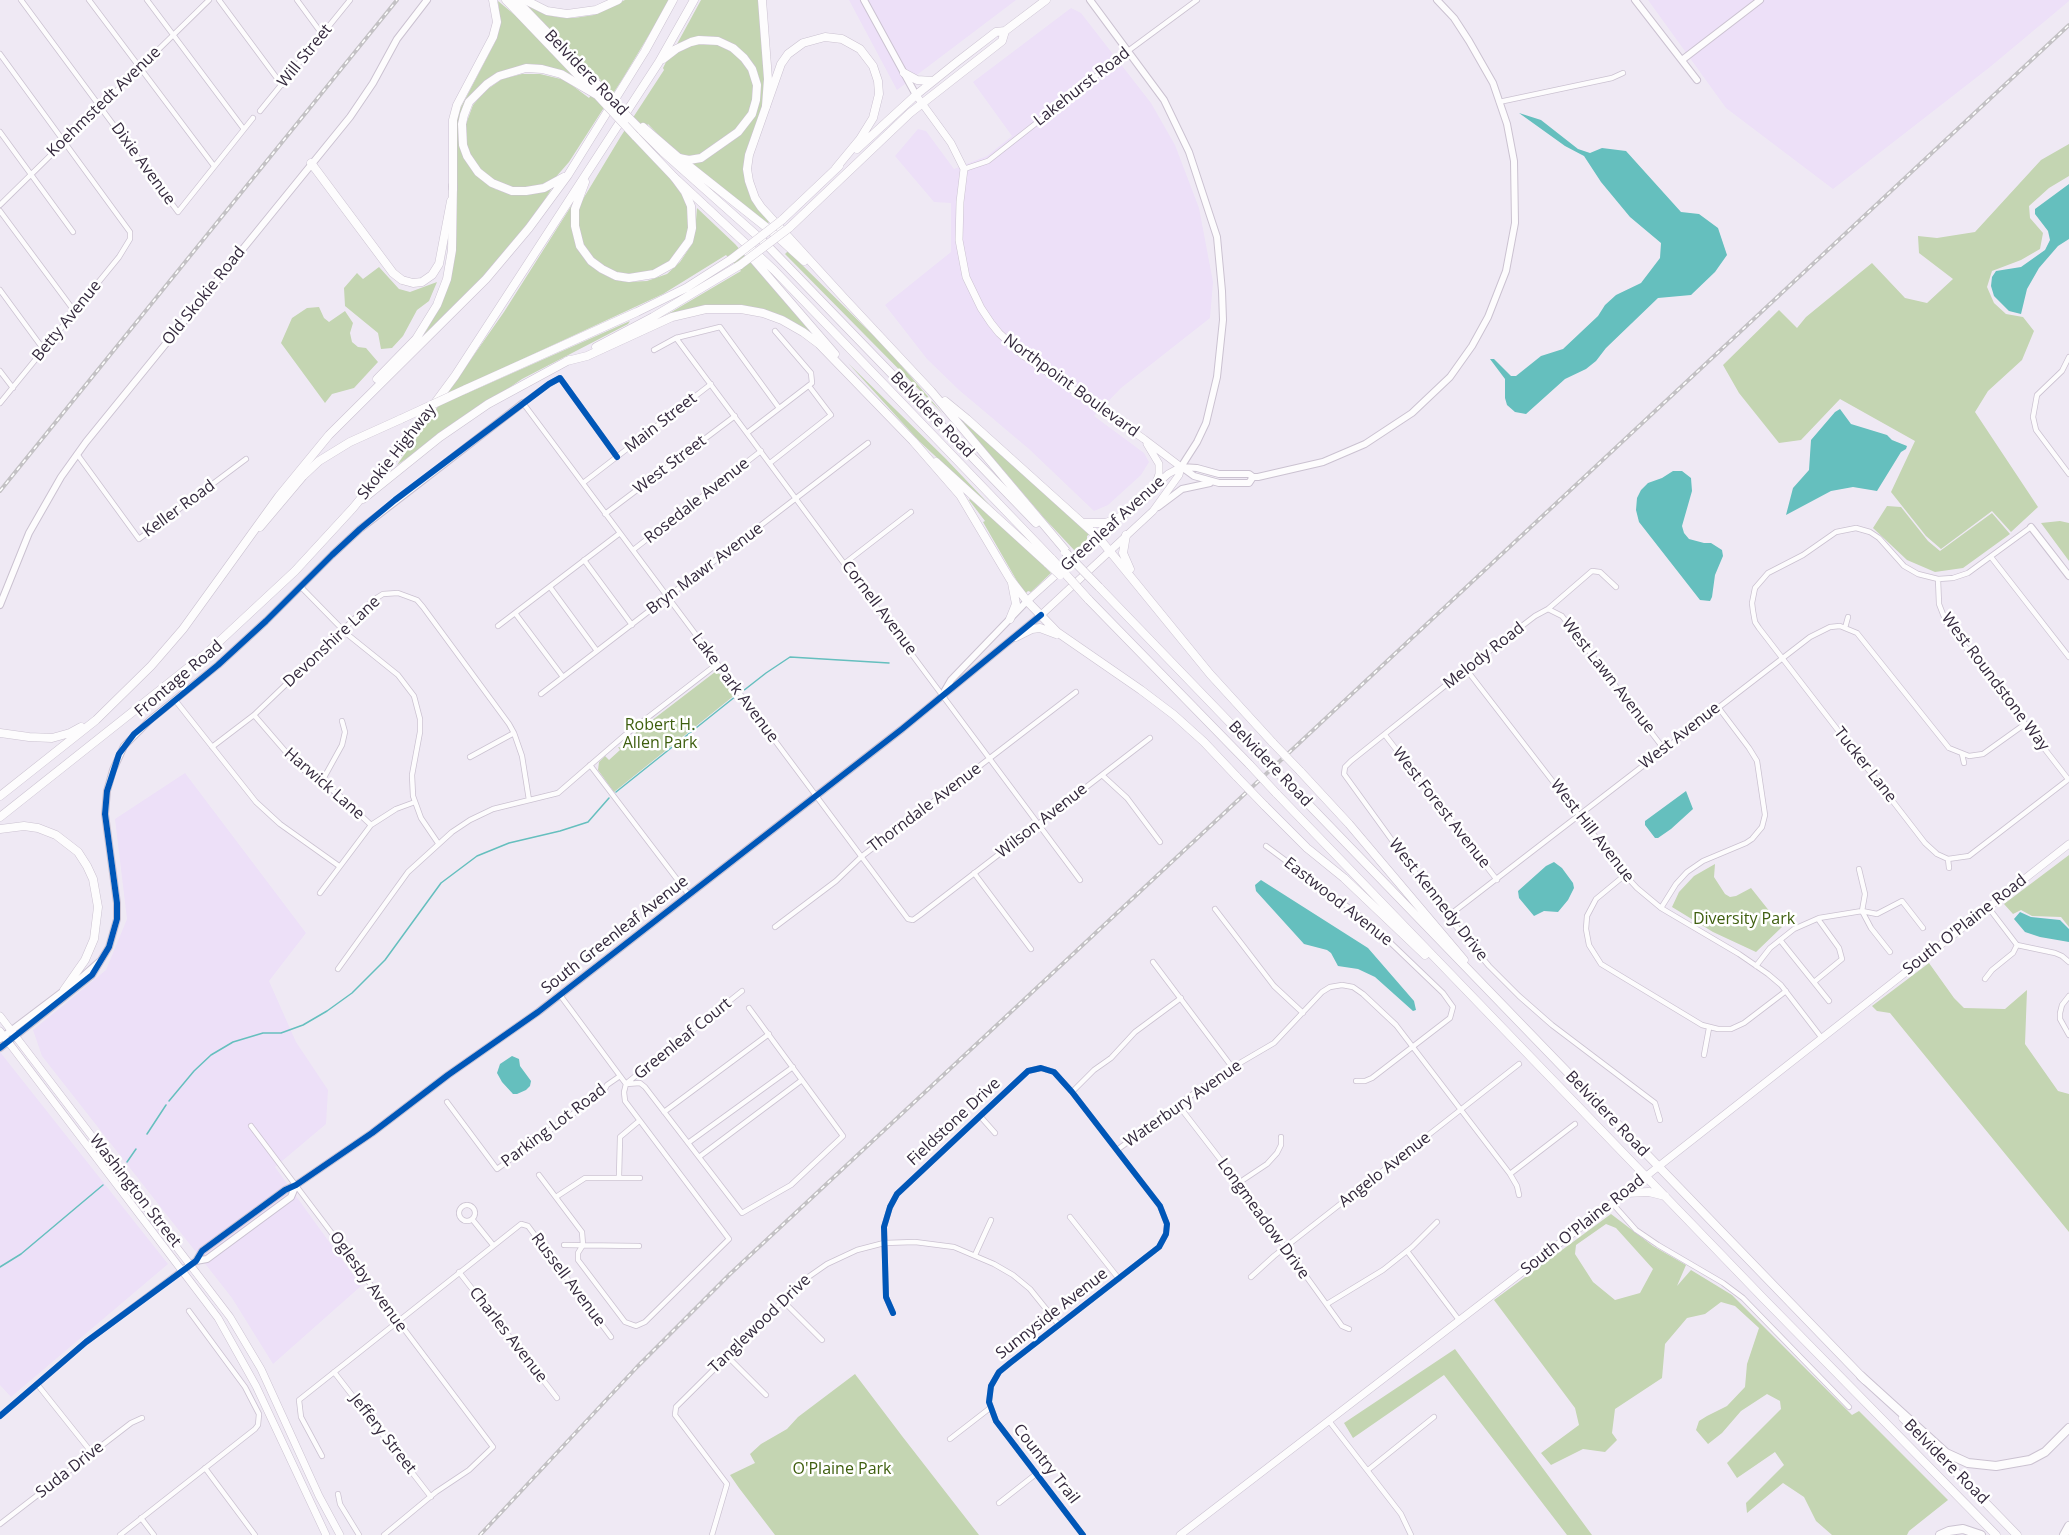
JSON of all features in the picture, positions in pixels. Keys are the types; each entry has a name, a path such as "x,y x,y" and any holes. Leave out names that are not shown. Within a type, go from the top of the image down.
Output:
{"highway":[{"path":"1861,1376 1946,1453 1968,1463 1996,1466 2030,1460 2045,1452 2069,1428"},
{"path":"2065,1535 2069,1527"},
{"path":"1940,1535 1963,1529 1981,1535"}],"main road":[{"path":"0,796 96,720 134,685 183,629 279,496 328,435 355,402 416,339 437,304 447,279 452,250 453,120 457,105 493,37 496,22 494,0"},
{"name":"Belvidere Road","path":"506,0 639,131 763,241 2017,1535"},
{"name":"Belvidere Road","path":"516,0 598,91 629,118 674,177 774,270 1050,561 1996,1535"},
{"path":"525,0 547,11 574,14 597,10 618,0"},
{"path":"328,435 486,279 529,228 568,175 645,51 673,0"},
{"name":"Skokie Highway","path":"0,817 208,652 287,578 353,508 398,453 455,376 660,62 694,0"},
{"path":"762,0 768,79 766,106"},
{"path":"240,552 303,476 319,461 350,442 647,308 686,288 733,258 782,220 916,95 996,32 1005,31 1046,0"},
{"path":"353,508 392,474 488,404 653,317 740,265 789,228 871,149 922,104 1002,40 1005,31"},
{"path":"837,168 873,118 879,94 878,81 873,66 860,49 842,39 814,38 788,54 781,64 749,155 747,169 752,192 761,207 931,391 1065,551"},
{"path":"660,62 684,45 699,40 718,41 733,48 744,58 752,69 757,85 752,114 738,132 701,158 689,160 679,158"},
{"path":"568,175 544,188 526,191 512,191 492,183 478,172 467,156 463,145 464,115 469,102 487,84 499,76 526,68 561,74 598,91"},
{"path":"904,73 917,80 933,81"},
{"path":"916,95 959,155 964,169"},
{"path":"639,131 679,158 771,231 844,299"},
{"path":"311,163 393,273 402,280 413,283 422,282 432,275 439,264 453,185"},
{"path":"592,166 575,209 575,226 580,246 591,261 602,269 616,276 629,278 654,274 672,264 689,241 692,228 690,206 685,192 674,177"},
{"name":"Northpoint Boulevard","path":"964,169 959,240 966,277 991,323 1023,355 1181,467"},
{"path":"720,221 868,394"},
{"path":"567,362 587,356 688,312 706,309 741,309 763,313 782,320 803,332 819,344 868,394 960,495 1010,579 1027,601 1064,638 1174,715 1204,742 1307,848 1344,878 1490,1015"},
{"path":"931,391 967,419 1099,538 1210,674 1349,824 1514,1018"},
{"path":"1144,439 1159,464 1159,474 1153,488"},
{"path":"913,441 1050,561"},
{"name":"Greenleaf Avenue","path":"1027,601 1168,474 1181,467"},
{"name":"Greenleaf Avenue","path":"1041,615 1153,511 1179,475 1181,467"},
{"path":"1084,523 1106,523 1124,515"},
{"path":"1126,536 1123,553 1136,581"},
{"path":"1010,579 1016,600 1010,619"},
{"path":"1016,637 1032,629 1040,628 1064,638"},
{"path":"0,733 52,738 70,733 96,715 120,692 134,685"},
{"path":"0,829 24,826 57,835 78,852 93,879 98,907 94,939 85,960 64,990"},
{"name":"South O'Plaine Road","path":"1180,1535 1625,1193 2069,844"},
{"name":"Washington Street","path":"0,1016 193,1262 221,1303 257,1361 319,1496 340,1535"},
{"name":"Washington Street","path":"3,1037 218,1318 240,1355 327,1535"},
{"path":"1625,1193 1650,1192 1666,1197"}],"street":[{"name":"Dixie Avenue","path":"21,0 178,212 214,166"},
{"path":"89,0 214,166 253,118"},
{"path":"147,0 243,128"},
{"name":"Koehmstedt Avenue","path":"0,205 209,0"},
{"path":"219,0 282,85"},
{"path":"297,0 322,34"},
{"name":"Will Street","path":"260,111 350,0"},
{"name":"Old Skokie Road","path":"0,605 12,573 43,507 77,454 350,117 397,39 427,0"},
{"path":"864,0 916,95"},
{"path":"1090,0 1164,100 1189,152 1217,237 1223,320 1217,377 1206,423 1181,467"},
{"name":"Lakehurst Road","path":"964,169 988,161 1197,0"},
{"path":"1181,467 1197,468 1219,474 1249,474 1253,477 1301,469 1365,444 1407,417 1433,395 1450,377 1472,346 1490,314 1506,271 1515,223 1514,161 1506,124 1493,83 1454,18 1437,0"},
{"path":"1635,0 1697,80"},
{"path":"1682,60 1760,0"},
{"path":"0,54 65,141"},
{"path":"1499,102 1612,78 1623,73"},
{"path":"0,132 73,232"},
{"name":"Betty Avenue","path":"0,403 119,257 130,236 126,223 65,141"},
{"path":"0,211 75,312"},
{"path":"0,290 44,350"},
{"path":"654,350 676,338 720,327 780,408"},
{"path":"770,463 830,415 809,386 812,383 811,373 775,332"},
{"name":"Cornell Avenue","path":"676,338 1080,880"},
{"path":"2069,357 2062,371 2037,395 2033,417 2036,430 2069,474"},
{"path":"0,371 13,388"},
{"path":"523,403 560,378 617,457"},
{"name":"Main Street","path":"583,483 711,384"},
{"name":"Rosedale Avenue","path":"747,433 809,386"},
{"name":"Lake Park Avenue","path":"523,403 908,919 913,920 933,905"},
{"name":"Frontage Road","path":"0,1048 3,1037 13,1033 92,975 111,941 117,919 117,903 105,814 107,791 119,754 134,734 218,665 360,529 523,403"},
{"name":"West Street","path":"605,514 735,416"},
{"name":"Bryn Mawr Avenue","path":"541,694 868,443"},
{"name":"Rosedale Avenue","path":"633,550 761,451"},
{"name":"Keller Road","path":"77,454 139,539 246,459"},
{"path":"1181,467 1194,477 1219,483"},
{"path":"1153,511 1182,489 1205,482 1249,483 1253,477"},
{"path":"845,563 911,512"},
{"path":"1938,579 1953,578 1968,573 2031,527 2069,576"},
{"name":"Tucker Lane","path":"1938,579 1918,574 1904,566 1879,538 1870,532 1856,528 1836,532 1803,555 1768,573 1755,588 1752,603 1755,622 1782,658 1925,843 1937,854 1948,859"},
{"name":"Rosedale Avenue","path":"498,626 620,533"},
{"path":"1991,558 2069,657"},
{"path":"584,560 632,625"},
{"name":"Melody Road","path":"1351,761 1466,669 1535,616 1548,609 1592,571 1600,573 1616,587"},
{"name":"West Roundstone Way","path":"1938,579 1939,604 1946,622 2069,779"},
{"path":"301,587 343,630 404,682 417,704 420,732 412,775 415,802 426,827 438,843"},
{"path":"550,587 597,651"},
{"name":"Devonshire Lane","path":"212,747 254,716 375,599 383,594 399,593 417,600 501,712 514,733 522,756 529,801"},
{"name":"South Greenleaf Avenue","path":"942,695 951,680 1027,601"},
{"name":"West Lawn Avenue","path":"1548,609 1562,616 1664,749"},
{"path":"515,614 563,678"},
{"name":"South Greenleaf Avenue","path":"182,1270 202,1251 285,1190 296,1185 372,1133 560,995 816,796 1041,615"},
{"path":"1848,618 1845,628 1857,633 1869,646 1948,748 1969,756 1989,751 2025,724"},
{"name":"West Avenue","path":"1447,917 1819,631 1830,627 1845,628"},
{"path":"338,969 408,872 438,843 470,820 493,809 558,793 625,735 717,664"},
{"name":"West Hill Avenue","path":"1466,669 1625,875 1661,908 1773,978 1821,1037"},
{"name":"Thorndale Avenue","path":"775,927 836,881 861,857 1076,692"},
{"path":"175,700 243,788 265,811 339,866"},
{"path":"1661,908 1676,884 1687,872 1703,861 1746,843 1762,827 1765,815 1757,761 1718,707"},
{"name":"Harwick Lane","path":"254,716 298,766 355,808 371,825"},
{"path":"321,783 342,745 345,732 342,720"},
{"path":"470,757 514,733"},
{"name":"West Forest Avenue","path":"1385,735 1497,880"},
{"name":"Wilson Avenue","path":"933,905 1150,738"},
{"path":"1962,754 1964,763"},
{"name":"West Kennedy Drive","path":"1351,761 1345,766 1346,778 1447,917 1489,966 1519,996 1579,1046 1655,1103 1660,1120"},
{"path":"590,765 689,895"},
{"path":"1102,775 1127,798 1160,842"},
{"path":"1949,868 1948,859 1965,858 1976,851 2069,779"},
{"path":"320,893 371,825 396,809 415,802"},
{"name":"Eastwood Avenue","path":"1266,846 1371,924 1451,1002 1452,1015 1413,1047"},
{"path":"1859,869 1865,894 1862,911 1871,928 1890,952"},
{"path":"974,873 1031,949"},
{"path":"1625,875 1596,898 1589,910 1586,929 1592,952 1601,964 1709,1028 1722,1030 1738,1026 1752,1018 1785,991"},
{"path":"1756,966 1770,948 1794,929 1818,919 1862,911 1877,914 1902,901 1923,928"},
{"path":"1988,907 2017,945 2055,953 2069,962"},
{"path":"1215,909 1274,986 1303,1013"},
{"path":"1814,982 1842,959 1839,948 1818,919"},
{"path":"1780,940 1829,1001"},
{"path":"1984,979 2013,953 2017,945"},
{"name":"Frontage Road","path":"13,1033 100,962"},
{"path":"1153,962 1232,1067"},
{"name":"Waterbury Avenue","path":"1117,1150 1232,1067 1274,1043 1327,989 1336,985 1348,985 1363,994 1389,1018 1413,1047"},
{"name":"Greenleaf Court","path":"560,995 626,1084 742,991"},
{"path":"2069,996 2062,1005 2060,1013 2060,1019 2069,1035"},
{"path":"1072,1092 1094,1070 1111,1058 1135,1032 1181,998"},
{"path":"539,1175 582,1232 583,1245 578,1253 578,1260 625,1322 636,1326 645,1322 729,1239 625,1101 626,1084 640,1083 742,1213 790,1185 843,1136 749,1008"},
{"path":"1704,1055 1709,1028"},
{"path":"664,1112 768,1034"},
{"path":"1356,1081 1372,1078 1413,1047 1510,1174 1519,1195"},
{"name":"Angelo Avenue","path":"1251,1277 1285,1247 1519,1064"},
{"path":"688,1143 793,1067"},
{"name":"Fieldstone Drive","path":"893,1313 886,1297 884,1243 885,1220 897,1194 1028,1071 1041,1068 1054,1072 1117,1150 1166,1218 1166,1234 1162,1243 1152,1252"},
{"name":"Parking Lot Road","path":"447,1102 497,1169 604,1091 607,1085 620,1076"},
{"path":"699,1157 802,1080"},
{"name":"Longmeadow Drive","path":"1179,1106 1237,1184 1254,1211 1285,1247 1342,1326 1349,1329"},
{"path":"980,1116 995,1132"},
{"path":"619,1177 620,1137 639,1121"},
{"path":"1510,1174 1575,1124"},
{"name":"Oglesby Avenue","path":"251,1126 493,1447 431,1497"},
{"path":"1237,1184 1267,1164 1277,1153 1281,1145 1281,1137"},
{"path":"556,1197 585,1178 640,1178"},
{"path":"1612,1203 1636,1230 1724,1283 1743,1298 1849,1407"},
{"path":"1070,1217 1119,1279"},
{"path":"322,1456 301,1418 299,1400 493,1245 472,1219"},
{"path":"975,1255 992,1220"},
{"path":"1327,1304 1383,1270 1437,1222"},
{"name":"Russell Avenue","path":"493,1245 518,1226 524,1224 528,1226 611,1337"},
{"name":"Tanglewood Drive","path":"712,1535 727,1484 675,1415 676,1407 804,1280 827,1264 857,1250 884,1243 931,1243 954,1248 975,1255 1021,1281 1039,1299 1059,1325"},
{"path":"564,1245 639,1246"},
{"path":"1407,1251 1459,1320"},
{"name":"Sunnyside Avenue","path":"990,1408 991,1386 999,1372 1152,1252"},
{"path":"0,1416 86,1342 182,1270"},
{"name":"Charles Avenue","path":"459,1272 557,1398"},
{"path":"783,1300 822,1340"},
{"path":"120,1535 255,1430 258,1425 259,1414 247,1391 189,1311"},
{"path":"727,1356 766,1395"},
{"name":"Jeffery Street","path":"334,1372 431,1497"},
{"path":"37,1384 92,1453"},
{"path":"950,1439 990,1408"},
{"name":"Country Trail","path":"990,1408 996,1421 1083,1535"},
{"path":"1368,1470 1434,1416"},
{"name":"Suda Drive","path":"0,1524 131,1423 142,1418"},
{"path":"1329,1421 1401,1514 1411,1535"},
{"path":"205,1468 255,1535"},
{"path":"999,1503 1036,1474"},
{"path":"338,1494 340,1504 359,1535"},
{"path":"384,1535 431,1497"},
{"path":"141,1518 154,1535"}],"shaded area":[{"path":"849,0 1016,0 897,90"},
{"path":"1648,0 2069,1 1990,67 1833,189 1726,108"},
{"path":"1071,8 1081,13 1151,103 1175,145 1199,208 1213,282 1210,318 1121,388 1094,416 1144,453 1149,462 1141,475 1108,505 1094,511 1029,449 959,390 927,359 885,305 951,252 951,203 934,202 895,156 918,129 926,131 954,169 987,156 1012,136 973,82"},
{"path":"185,773 306,933 269,981 296,1042 328,1090 326,1124 275,1167 361,1286 273,1364 232,1298 42,1056 33,1030 106,970 127,919 115,819"},
{"path":"0,1052 168,1264 11,1397 0,1385"}],"green space":[{"path":"625,0 670,0 569,162 555,178 536,187 513,189 484,176 470,157 466,142 466,124 473,105 485,91 502,79 522,74 540,74 565,80 589,98 601,80 526,7 527,5 556,17 574,18 594,15"},
{"path":"701,0 760,0 765,86 763,104 745,158 744,171 750,195 769,222 767,224 689,163 704,160 738,137 755,116 760,99 760,82 757,71 750,61 731,44 687,41 677,44"},
{"path":"498,1 522,21 579,81 545,68 502,74 463,113 463,152 466,161 477,176 495,189 510,194 533,194 552,188 534,217 475,287 414,345 426,331 441,304 452,270 456,237 455,131 457,115 495,42 500,20"},
{"path":"697,43 720,45 741,58 749,70 754,86 754,99 749,114 740,126 699,156 689,157 680,155 670,147 648,124 636,143 678,186 687,204 689,225 684,245 664,267 638,276 613,272 592,258 583,244 577,222 580,204 664,70 666,62 678,51"},
{"path":"2069,144 2069,176 2049,188 2029,206 2030,218 2043,233 2040,249 2021,260 1992,271 1987,287 1994,303 2006,314 2023,317 2034,331 2022,360 1988,391 1975,412 2038,507 2011,532 1992,511 1941,549 1926,536 1891,492 1915,441 1840,399 1801,440 1779,443 1739,393 1723,365 1779,310 1797,328 1806,317 1872,263 1905,298 1927,303 1953,279 1919,253 1918,236 1937,238 1975,232 2041,160"},
{"path":"582,189 572,221 573,232 580,251 598,271 613,279 627,282 647,281 667,274 680,262 692,244 697,208 735,244 819,339 799,326 727,306 651,324 741,271 726,255 663,294 471,383 463,395 630,321 522,379 397,465 504,312"},
{"path":"788,251 888,350 943,414 785,254"},
{"path":"379,267 399,289 410,292 437,282 429,301 417,310 403,336 392,348 381,349 378,333 345,306 344,288 357,273 363,279"},
{"path":"319,307 324,318 329,322 345,311 353,323 350,333 352,342 358,347 366,348 378,362 354,388 332,394 325,403 281,343 292,318 307,308"},
{"path":"848,363 946,459 1002,518 919,441"},
{"path":"957,416 1091,533 1087,536 1087,540 1075,551"},
{"path":"970,499 1021,543 1051,573 1031,592 1028,591 1025,594 1021,588 983,522 985,521"},
{"path":"1887,506 1901,507 1928,541 1940,551 1992,513 2010,534 1963,568 1935,572 1907,560 1873,528"},
{"path":"2060,521 2069,523 2069,561 2041,523"},
{"name":"Robert H. Allen Park","path":"715,672 720,674 736,694 614,792 598,770 599,762 605,756 609,760 620,750 618,747 623,748 637,737 634,734"},
{"path":"2069,855 2069,927 2061,917 2032,916 2021,910 2013,914 2004,904"},
{"name":"Diversity Park","path":"1715,864 1714,877 1725,894 1730,897 1736,896 1751,888 1782,927 1756,952 1713,932 1672,907 1679,892 1694,876"},
{"path":"1929,963 1964,1008 2005,1009 2027,990 2025,1044 2058,1091 2069,1094 2069,1232 1890,1013 1877,1011 1872,1006"},
{"path":"1611,1214 1653,1246 1686,1265 1677,1286 1691,1270 1732,1295 1852,1415 1859,1411 1948,1500 1907,1535 1832,1535 1816,1521 1804,1497 1783,1483 1747,1513 1746,1503 1784,1465 1775,1452 1737,1478 1727,1463 1781,1409 1780,1401 1767,1394 1741,1411 1722,1433 1708,1444 1696,1430 1699,1421 1727,1406 1745,1387 1747,1364 1759,1328 1735,1306 1721,1302 1705,1314 1687,1318 1665,1344 1662,1378 1615,1409 1612,1433 1617,1440 1605,1452 1583,1449 1551,1465 1541,1453 1579,1425 1575,1408 1494,1300","holes":["1606,1224 1616,1228 1653,1269 1640,1293 1615,1300 1593,1282 1575,1254 1576,1245"]},
{"path":"1455,1349 1592,1535 1567,1535 1444,1375 1353,1438 1344,1423"},
{"name":"O'Plaine Park","path":"855,1374 979,1535 775,1535 730,1475 755,1463 750,1454 761,1444 787,1429 798,1417"}],"water":[{"path":"1519,113 1541,120 1578,149 1590,153 1602,148 1626,151 1681,212 1699,214 1718,228 1727,255 1715,272 1691,295 1658,298 1606,348 1596,361 1586,369 1565,379 1526,414 1515,412 1507,405 1505,379 1490,359 1494,359 1511,376 1516,376 1541,356 1563,349 1598,316 1605,305 1616,295 1641,283 1660,258 1661,243 1630,217 1601,182 1584,156 1565,146"},
{"path":"2069,184 2069,239 2058,246 2039,268 2027,289 2021,314 2009,311 1994,296 1991,286 1992,277 1996,271 2021,267 2045,250 2050,240 2048,231 2035,214 2035,209"},
{"path":"1840,409 1851,424 1887,435 1892,440 1907,446 1906,449 1901,452 1877,491 1853,487 1831,491 1786,515 1793,488 1809,470 1811,440"},
{"path":"1673,471 1682,471 1691,478 1692,491 1682,526 1684,533 1689,539 1711,543 1722,550 1723,556 1715,575 1710,601 1700,600 1639,522 1636,510 1637,498 1641,490 1648,483"},
{"path":"1686,791 1693,809 1671,829 1655,838 1645,825 1645,821"},
{"path":"1554,862 1562,868 1574,888 1558,912 1544,911 1534,916 1519,898 1518,891 1546,866"},
{"path":"1261,880 1368,948 1414,1001 1416,1010 1413,1011 1375,977 1358,969 1338,966 1327,950 1304,944 1256,891 1255,885"},
{"path":"2020,912 2031,917 2060,920 2069,929 2069,942 2025,932 2014,919"},
{"path":"512,1056 519,1059 520,1066 531,1081 526,1090 517,1094 513,1094 497,1073 500,1064"}],"waterway":[{"path":"743,691 790,657 889,663"},
{"path":"616,792 736,696"},
{"path":"169,1101 211,1055 233,1042 263,1033 281,1033 303,1025 352,993 385,960 441,883 477,856 509,843 588,822 609,798"},
{"path":"147,1134 166,1105"},
{"path":"127,1162 136,1149"},
{"path":"0,1267 21,1254 103,1185"}],"railway":[{"path":"0,491 397,0"},
{"path":"480,1535 637,1367 730,1274 2069,25"}],"cycle path":[{"path":"0,1048 92,975 109,947 117,919 117,903 105,814 107,791 119,754 134,734 218,665 360,529 549,384 560,378 617,457"},
{"path":"0,1416 86,1342 196,1261 202,1251 285,1190 296,1185 372,1133 448,1075 538,1012 902,729 1041,615"},
{"path":"893,1313 886,1297 884,1227 897,1194 1028,1071 1041,1068 1054,1072 1160,1206 1167,1224 1166,1234 1159,1247 999,1372 991,1386 989,1402 996,1421 1083,1535"}]}
